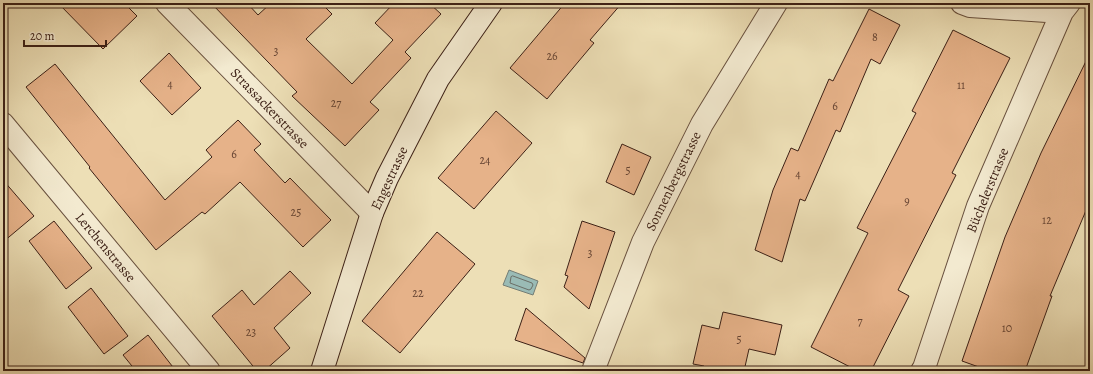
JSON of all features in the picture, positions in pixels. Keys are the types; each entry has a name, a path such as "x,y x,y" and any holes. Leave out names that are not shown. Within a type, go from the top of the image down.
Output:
{"street":[{"name":"Strassackerstrasse","path":"167,3 372,213"},
{"name":"Engestrasse","path":"322,371 372,213 387,178 438,79 492,3"},
{"name":"Sonnenbergstrasse","path":"593,371 642,242 702,124 776,3"},
{"path":"962,3 970,6 1065,8"},
{"name":"Büchelerstrasse","path":"922,371 978,206 1065,8"},
{"name":"Lerchenstrasse","path":"3,124 209,371"}],"water":[{"path":"509,270 538,281 533,295 503,285"}],"building":[{"path":"58,3 124,3 137,16 103,49"},
{"path":"211,3 247,3 258,15 271,3 321,3 332,14 306,39 352,84 393,40 375,23 394,3 429,3 441,14 405,52 411,58 370,102 379,110 345,146 292,96 297,92"},
{"path":"565,3 622,3 590,40 594,43 547,99 510,68"},
{"path":"869,9 900,25 880,64 871,59 840,132 836,130 805,201 800,199 782,262 755,250 773,190 791,148 798,151 829,79 833,81"},
{"path":"953,30 1010,58 952,173 956,175 898,290 909,296 871,371 858,371 811,347 868,233 857,228 916,113 912,111"},
{"path":"169,53 201,88 172,115 140,81"},
{"path":"1090,53 1090,201 1050,296 1052,296 1025,371 990,371 962,361 1005,237 1041,153"},
{"path":"55,64 165,200 212,157 206,150 238,120 261,144 254,150 285,183 290,178 331,220 303,247 240,182 205,214 202,212 156,250 89,168 90,167 26,87"},
{"path":"496,111 532,143 474,209 438,178"},
{"path":"622,144 651,157 634,195 606,182"},
{"path":"3,180 34,216 3,242"},
{"path":"54,221 92,268 66,289 29,241"},
{"path":"582,221 615,232 589,309 564,287 568,276 565,275"},
{"path":"437,232 475,264 400,353 362,321"},
{"path":"290,271 311,293 274,328 290,348 264,371 257,371 212,316 242,290 254,305"},
{"path":"91,288 128,336 104,354 68,307"},
{"path":"526,308 585,358 583,363 515,340"},
{"path":"723,312 782,325 775,355 749,349 744,371 703,371 704,366 693,364 702,325 719,329"},
{"path":"148,335 176,371 136,371 123,355"}]}
